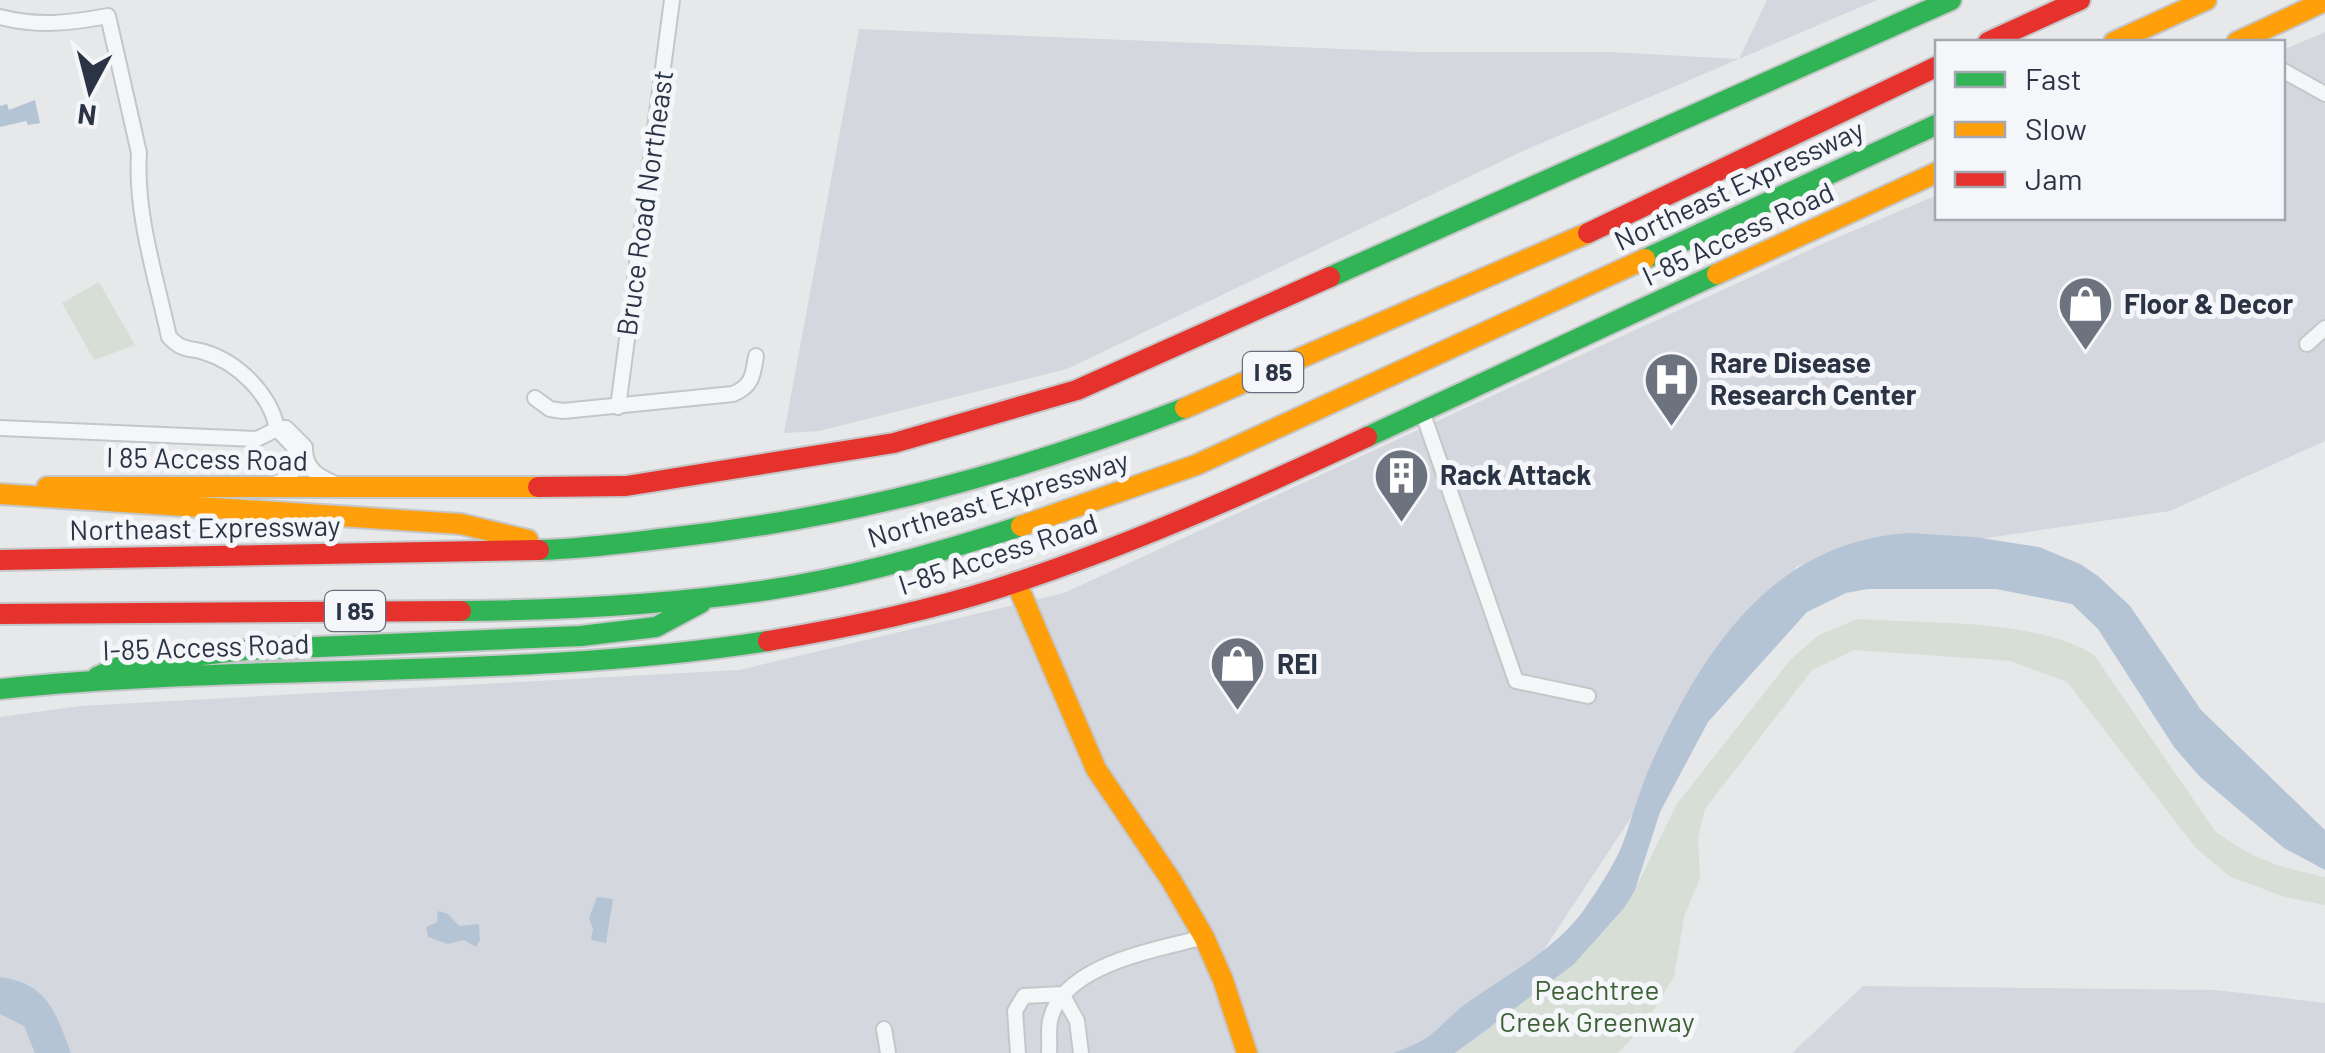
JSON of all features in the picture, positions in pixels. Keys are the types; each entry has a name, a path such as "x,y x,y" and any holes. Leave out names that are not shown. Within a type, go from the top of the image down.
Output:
{"main road":[{"name":"I 85 Access Road","path":"0,491 626,486 894,443 1077,390 1951,0"},
{"path":"1992,40 2080,0"},
{"path":"2118,40 2206,0"},
{"path":"2241,40 2325,2"},
{"name":"Northeast Expressway","path":"0,560 567,549 695,537 830,516 956,486 1090,445 1240,387 1561,245 1935,67"},
{"name":"Northeast Expressway","path":"0,614 506,610 710,598 870,568 983,539 1196,465 1935,125"},
{"name":"I-85 Access Road","path":"0,689 96,677 536,666 657,658 850,626 1016,582 1147,533 1315,462 1935,173"},
{"path":"0,491 461,524 567,549"},
{"path":"1016,582 1096,769 1171,880 1204,937 1247,1053"},
{"path":"96,677 125,664 245,650 581,636 656,627 710,598"}],"street":[{"name":"Bruce Road Northeast","path":"618,407 672,0"},
{"path":"0,17 60,25 108,16 139,152 144,224 169,338 180,348 206,352 240,371 274,408 277,429"},
{"path":"2285,72 2325,94"},
{"path":"2308,344 2325,328"},
{"path":"535,398 550,409 563,410 733,394 745,389 752,380 756,356"},
{"path":"1422,412 1516,681 1588,696"},
{"path":"0,428 258,439 286,428 305,447 291,475 270,487"},
{"path":"300,459 316,476 346,488"},
{"path":"1049,1053 1050,1020 1062,994 1098,969 1204,937"},
{"path":"1018,1053 1015,1011 1024,996 1062,994"},
{"path":"1062,994 1077,1021 1081,1053"},
{"path":"884,1030 888,1053"}],"shaded area":[{"path":"1767,0 1877,0 1739,59"},
{"path":"859,29 1417,52 1608,52 1739,59 1523,151 1067,369 819,431 784,433"},
{"path":"2325,32 2325,441 2170,511 1797,566 1483,1042 1447,1053 0,1053 0,717 80,706 739,670 1064,593 1935,196 1935,220 2285,220 2285,49"},
{"path":"1863,986 2216,990 2325,1003 2325,1053 1792,1053"}],"green space":[{"path":"99,282 135,345 94,360 62,303"},
{"name":"Peachtree Creek Greenway","path":"1858,619 2011,629 2041,634 2094,655 2215,831 2267,861 2325,877 2325,905 2285,897 2229,876 2196,848 2067,682 2011,661 1854,650 1812,670 1705,809 1698,838 1700,878 1684,917 1674,977 1645,1024 1618,1053 1455,1053 1491,1028 1635,890 1676,805 1791,659 1819,635"}],"water":[{"path":"35,100 40,123 28,125 26,121 0,127 0,106 7,104 9,110"},
{"path":"1909,533 2039,547 2098,576 2130,606 2201,710 2325,830 2325,870 2284,848 2200,777 2174,747 2098,629 2072,604 1996,589 1868,589 1846,593 1807,612 1708,722 1660,812 1635,890 1573,965 1455,1053 1394,1053 1428,1037 1468,1002 1547,948 1575,922 1617,856 1647,773 1672,720 1720,642 1749,609 1781,580 1818,557 1861,541"},
{"path":"597,897 613,899 606,943 591,940 589,918"},
{"path":"438,911 448,914 459,926 479,924 480,940 476,947 464,940 448,944 428,937 426,927 437,922"},
{"path":"0,977 29,986 48,1002 71,1053 35,1053 24,1026 0,1014"}],"traffic: fast":[{"path":"1330,277 1951,0"},
{"path":"1645,259 1935,125"},
{"path":"1367,437 1717,274"},
{"path":"539,550 735,529 866,505 994,473 1185,408"},
{"path":"461,611 614,606 768,590 896,563 1021,526"},
{"path":"97,677 125,664 245,650 581,636 656,627 701,603"},
{"path":"0,689 192,676 577,662 768,641"}],"traffic: slow":[{"path":"2118,40 2206,0"},
{"path":"2241,40 2325,1"},
{"path":"1717,274 1935,173"},
{"path":"1185,408 1588,233"},
{"path":"1021,526 1196,465 1645,259"},
{"path":"47,487 538,487"},
{"path":"0,494 461,524 528,540"},
{"path":"1016,582 1096,769 1171,880 1204,937 1247,1053"}],"traffic: jam":[{"path":"1992,40 2080,0"},
{"path":"1588,233 1935,67"},
{"path":"538,487 626,486 894,443 1077,390 1330,277"},
{"path":"768,641 914,612 1046,572 1186,518 1367,437"},
{"path":"0,560 539,550"},
{"path":"0,614 461,611"}],"place":[{"name":"Floor & Decor","path":"2085,353"},
{"name":"Rare Disease Research Center","path":"1671,428"},
{"name":"Rack Attack","path":"1401,524"},
{"name":"REI","path":"1238,713"}]}
